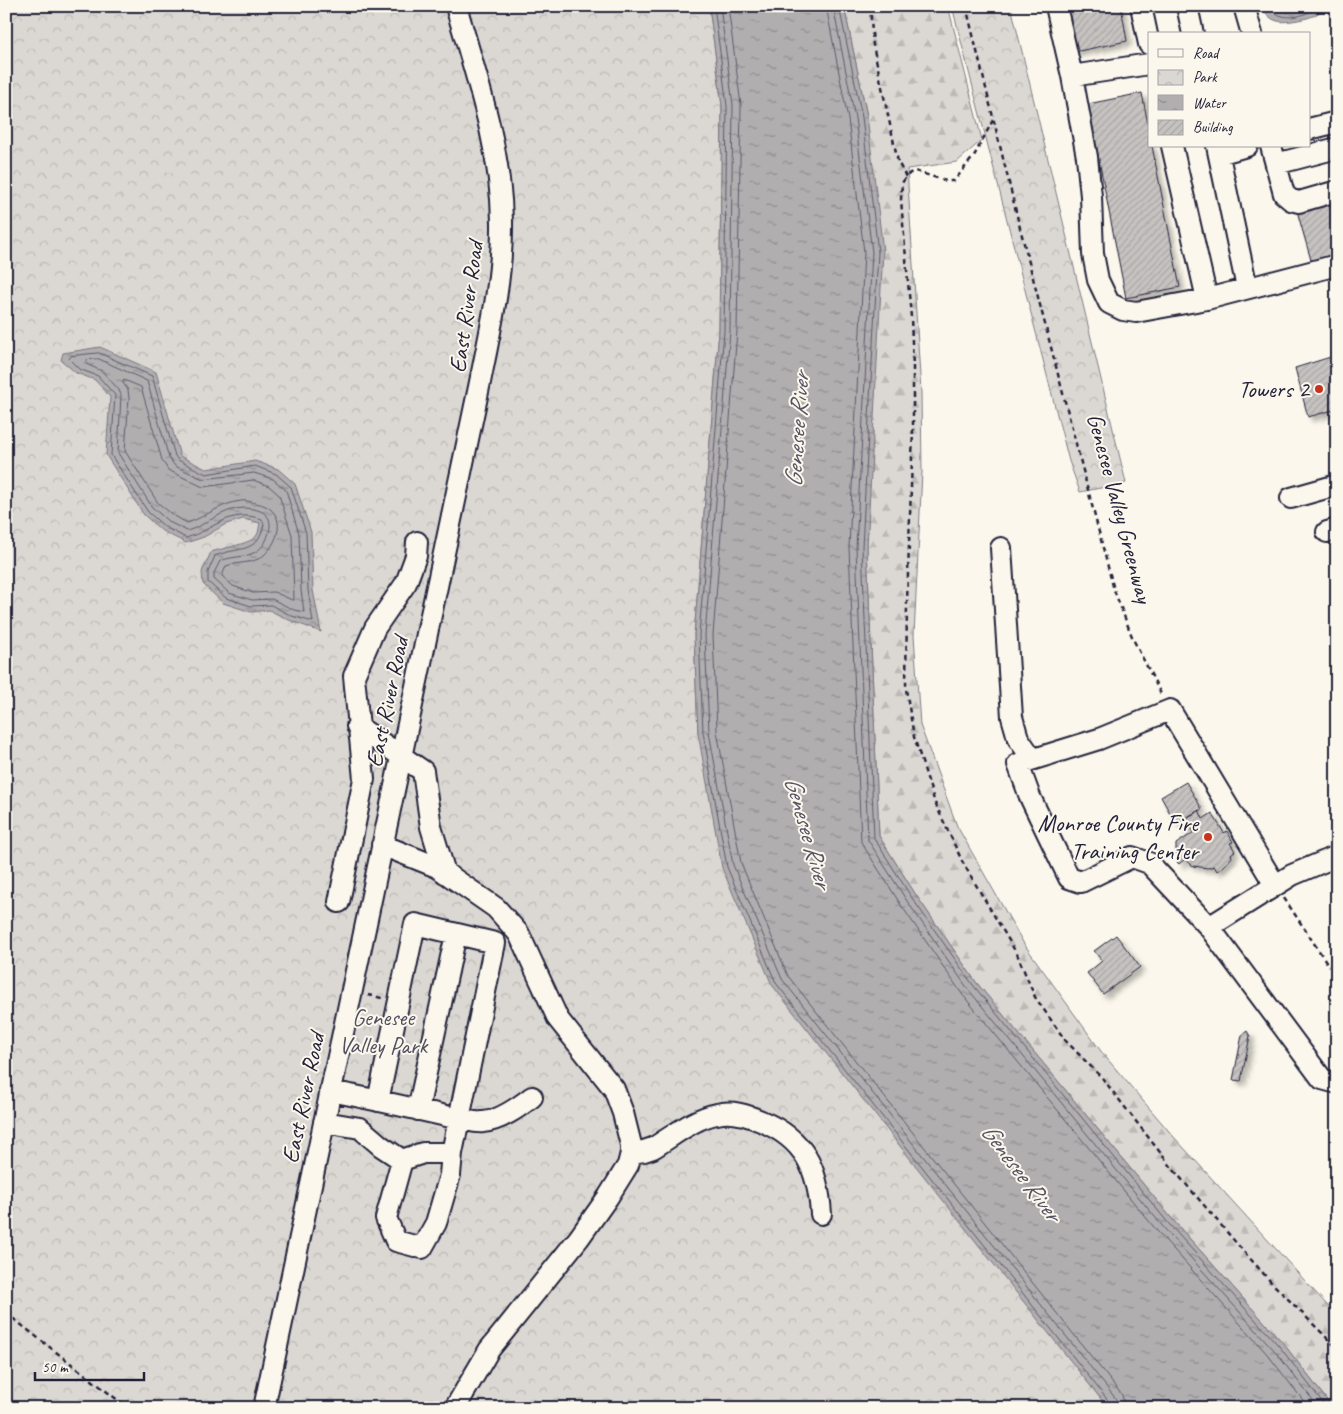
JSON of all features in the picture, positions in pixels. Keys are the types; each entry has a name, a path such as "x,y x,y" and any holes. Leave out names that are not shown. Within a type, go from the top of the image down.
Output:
{"street":[{"name":"East River Road","path":"264,1408 494,310 500,265 502,220 497,163 485,111 456,6"},
{"path":"1056,6 1072,76 1087,157 1091,196 1092,254 1098,280 1110,303 1123,310 1136,312 1207,299 1337,265"},
{"path":"1141,6 1148,39"},
{"path":"1187,6 1193,32"},
{"path":"1244,6 1251,32"},
{"path":"1072,76 1148,64"},
{"path":"1310,129 1337,122"},
{"path":"1172,148 1207,299"},
{"path":"1232,148 1218,150 1247,288"},
{"path":"1337,148 1274,155 1284,194 1291,200 1299,202 1337,191"},
{"path":"1291,498 1337,485"},
{"path":"339,902 364,779 357,726 354,676 376,628 406,582 416,556 417,542"},
{"path":"1001,548 1012,717 1018,738 1029,754 1030,760"},
{"path":"1275,884 1170,710 1099,739 1018,764 1030,797 1069,878 1080,882 1132,857 1149,863 1209,927 1322,1079 1337,1083"},
{"path":"357,726 402,754 423,770 431,826 445,873"},
{"path":"382,845 437,867 496,908 519,934 558,1019 614,1089 623,1113 631,1153 628,1166 608,1197 579,1238 489,1350 455,1408"},
{"path":"1209,927 1275,884 1302,870 1337,856"},
{"path":"378,1101 415,924 495,942 452,1153 450,1175 436,1223 422,1248 396,1241 386,1218 402,1160"},
{"path":"418,1110 456,934"},
{"path":"330,1091 459,1119 483,1122 511,1112 532,1097"},
{"path":"631,1153 653,1148 710,1115 733,1112 753,1117 787,1135 803,1152 810,1162 818,1186 821,1214"},
{"path":"324,1122 360,1128 402,1160"},
{"path":"402,1160 423,1153 452,1153"}],"path":[{"path":"870,6 873,45 898,162 906,177"},
{"name":"Genesee Valley Greenway","path":"966,6 1019,224 1114,590 1139,653 1170,710"},
{"path":"1275,884 1337,978"},
{"path":"6,1313 128,1408"}],"green space":[{"name":"Genesee Valley Park","path":"6,6 709,6 722,106 719,331 694,635 698,733 1055,1339 1108,1408 6,1408"},
{"path":"844,6 948,6 982,140 957,162 907,169 921,392 922,472 914,635 920,725 957,826 1024,944 1103,1054 1173,1136 1337,1316 1337,1408 1333,1408 1283,1343 1173,1220 976,982 916,895 879,836 867,547 867,116"},
{"path":"952,6 1011,6 1126,483 1080,492 1069,461"}],"water":[{"name":"Genesee River","path":"709,6 844,6 867,116 883,251 867,547 879,836 916,895 976,982 1173,1220 1283,1343 1333,1408 1108,1408 772,985 722,868 698,733 694,635 719,331 722,106"},
{"path":"1262,6 1325,6 1310,17 1282,22 1269,16"},
{"path":"100,347 156,372 180,456 206,469 255,461 278,469 295,484 311,532 313,590 321,632 269,610 251,612 223,603 203,584 202,572 211,552 249,541 258,534 260,523 243,519 226,524 204,537 186,543 162,531 144,515 106,455 110,397 95,380 76,373 61,360 63,353"}],"building":[{"path":"1065,6 1121,6 1127,41 1074,52"},
{"path":"1142,93 1148,125 1148,148 1152,148 1180,287 1126,298 1088,104"},
{"path":"1337,198 1337,260 1313,267 1297,211"},
{"name":"Towers 2","path":"1337,355 1337,409 1308,417 1295,368"},
{"path":"1186,782 1202,809 1176,824 1161,797"},
{"name":"Monroe County Fire Training Center","path":"1199,810 1203,819 1212,813 1224,833 1227,831 1233,842 1230,843 1235,851 1231,854 1232,857 1217,871 1214,866 1208,868 1193,866 1185,859 1179,864 1177,862 1179,860 1176,844 1194,832 1190,826 1183,831 1179,822"},
{"path":"1116,935 1140,967 1103,994 1087,973 1102,961 1094,951"},
{"path":"1247,1031 1250,1036 1241,1081 1233,1080 1242,1035"}],"place":[{"name":"Towers 2","path":"1319,389"},
{"name":"Monroe County Fire Training Center","path":"1208,837"}]}
